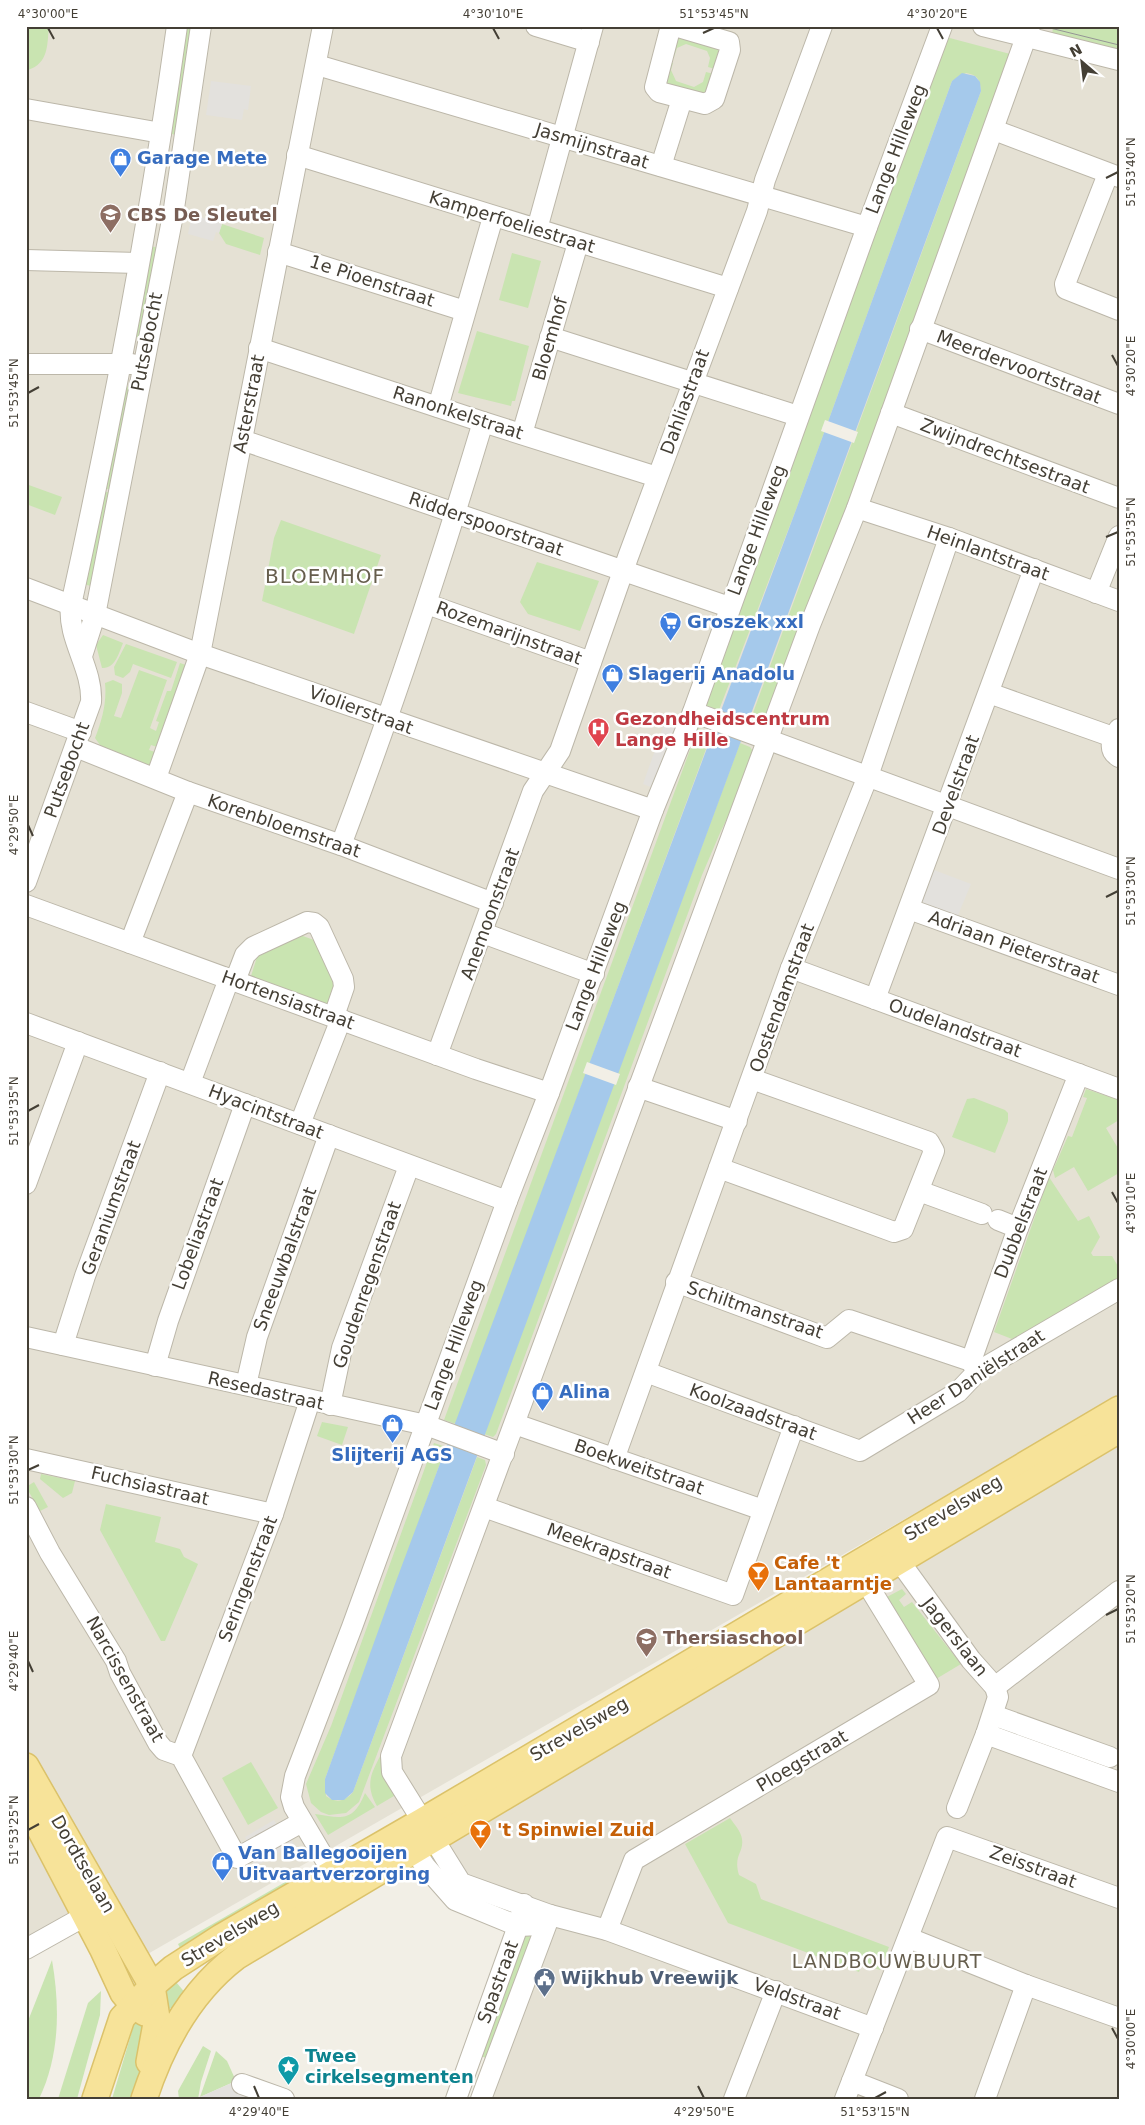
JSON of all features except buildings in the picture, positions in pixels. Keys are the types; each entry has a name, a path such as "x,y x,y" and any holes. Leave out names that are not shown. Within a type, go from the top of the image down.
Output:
{"main road":[{"name":"Strevelsweg","path":"146,2093 182,2014 212,1977 236,1957 359,1884 424,1837 1119,1409"},
{"name":"Strevelsweg","path":"95,2099 127,2011 173,1968 221,1937 333,1873 424,1837 870,1587 903,1568 1119,1430"},
{"name":"Dordtselaan","path":"26,1766 152,1986 157,2018 146,2093"},
{"name":"Dordtselaan","path":"26,1803 85,1916 114,1976 127,2011"},
{"path":"139,1962 152,1969 173,1968"},
{"path":"127,2011 157,2018 182,2014"}],"street":[{"name":"Putsebocht","path":"26,882 91,702 92,692 70,620 71,606 95,497 149,213 177,26"},
{"name":"Putsebocht","path":"82,656 95,615 123,479 142,365 173,215 201,26"},
{"name":"Asterstraat","path":"156,778 200,654 297,154 317,65 323,26"},
{"path":"536,26 591,34 561,136 537,228"},
{"name":"Dahliastraat","path":"545,775 560,751 590,662 762,196 765,180 822,26"},
{"name":"Lange Hilleweg","path":"333,1873 302,1822 291,1797 294,1776 432,1428 507,1201 594,974 653,810 698,714 729,607 942,26"},
{"path":"982,26 1028,32 1119,60"},
{"path":"550,1915 541,1925 518,1926 455,1900 437,1882 424,1837 392,1772 391,1756 484,1507 496,1452 515,1424 638,1087 762,737 857,508 1028,32"},
{"name":"Jasmijnstraat","path":"317,65 867,228"},
{"path":"661,166 682,99"},
{"path":"26,109 161,133"},
{"path":"994,130 1113,175 1067,278 1066,289 1119,310"},
{"name":"Kamperfoeliestraat","path":"297,154 493,217 537,228 578,243 728,288"},
{"path":"149,213 173,215"},
{"path":"438,407 493,217"},
{"name":"Bloemhof","path":"522,434 578,243"},
{"name":"1e Pioenstraat","path":"278,252 466,311"},
{"path":"26,260 138,263"},
{"name":"Meerdervoortstraat","path":"920,329 1119,404"},
{"path":"550,337 798,416"},
{"name":"Ranonkelstraat","path":"259,348 483,422 658,476"},
{"path":"26,364 142,365"},
{"name":"Zwijndrechtsestraat","path":"892,413 1119,498"},
{"path":"341,845 388,720 393,696 427,604 483,422"},
{"name":"Ridderspoorstraat","path":"242,440 729,607"},
{"name":"Heinlantstraat","path":"857,508 949,538 1119,601"},
{"path":"1096,593 1119,536"},
{"name":"Oostendamstraat","path":"614,1459 676,1282 705,1212 791,968 868,776 949,538"},
{"name":"Develstraat","path":"875,999 1034,570"},
{"name":"Violierstraat","path":"26,588 200,654 545,775 653,810"},
{"name":"Rozemarijnstraat","path":"427,604 590,662"},
{"path":"989,693 1116,733 1111,748 1114,755 1119,757"},
{"name":"Korenbloemstraat","path":"26,712 156,778 188,792 341,845 493,903"},
{"path":"698,714 1119,869"},
{"name":"Anemoonstraat","path":"437,1055 533,791 545,775"},
{"path":"130,943 188,792"},
{"name":"Hortensiastraat","path":"26,905 437,1055 549,1093"},
{"name":"Adriaan Pieterstraat","path":"909,910 1119,985"},
{"path":"190,1083 232,980 245,955 253,947 307,922 314,923 319,927 343,979 344,987 337,1018 300,1124"},
{"path":"483,932 594,974"},
{"name":"Oudelandstraat","path":"791,968 1119,1089"},
{"name":"Hyacintstraat","path":"26,1023 507,1201"},
{"path":"26,1184 78,1042"},
{"name":"Geraniumstraat","path":"64,1345 85,1276 160,1072"},
{"name":"Dubbelstraat","path":"974,1367 1018,1228 1079,1074"},
{"path":"719,1168 894,1232 903,1229 934,1151 929,1142 752,1079"},
{"path":"638,1087 736,1121"},
{"name":"Lobeliastraat","path":"155,1366 168,1321 245,1104"},
{"name":"Sneeuwbalstraat","path":"246,1385 257,1337 328,1135"},
{"name":"Goudenregenstraat","path":"330,1405 342,1348 409,1166"},
{"path":"919,1191 1018,1228"},
{"name":"Schiltmanstraat","path":"676,1282 827,1338 849,1320 974,1367"},
{"name":"Heer Daniëlstraat","path":"860,1451 958,1392 974,1367 1119,1289"},
{"name":"Resedastraat","path":"26,1337 432,1428 496,1452"},
{"name":"Koolzaadstraat","path":"646,1372 860,1451"},
{"name":"Seringenstraat","path":"181,1756 273,1514 310,1400"},
{"name":"Boekweitstraat","path":"515,1424 763,1510"},
{"path":"763,1510 794,1426"},
{"name":"Fuchsiastraat","path":"26,1458 273,1514"},
{"name":"Meekrapstraat","path":"484,1507 733,1595 763,1510"},
{"name":"Narcissenstraat","path":"26,1508 64,1576 88,1612 116,1661 120,1673 158,1743 164,1750 181,1756 237,1858 302,1822"},
{"name":"Jagerslaan","path":"903,1568 971,1660 995,1686 998,1697 986,1734 956,1808"},
{"name":"Ploegstraat","path":"608,1930 634,1860 929,1685 870,1587"},
{"path":"995,1686 1119,1590"},
{"path":"986,1734 1111,1780 1115,1750 993,1715"},
{"name":"Zeisstraat","path":"909,1938 947,1836 1119,1898"},
{"name":"Veldstraat","path":"424,1837 461,1883 524,1904 550,1915 608,1930 873,2028"},
{"path":"333,1873 359,1884"},
{"name":"Spastraat","path":"458,2093 518,1926 524,1904"},
{"path":"458,2093 486,2098 550,1915"},
{"path":"26,1949 85,1916"},
{"path":"898,2099 848,2090 909,1938 1026,1985 1119,2018"},
{"path":"985,2099 1026,1985"},
{"path":"734,2099 776,1991"},
{"path":"242,2084 284,2099"}],"shaded area":[{"path":"26,26 1119,26 1119,1396 146,1955 99,1913 26,1956"},
{"path":"211,81 251,86 248,110 244,109 242,120 206,115"},
{"path":"192,214 222,224 219,233 216,232 213,241 188,234"},
{"path":"665,722 676,726 653,788 643,784"},
{"path":"934,870 971,884 956,920 920,906"},
{"path":"1119,1424 1119,2099 473,2099 477,2078 537,1918 454,1889 422,1834"},
{"path":"274,1820 282,1833 286,1831 294,1844 255,1867 247,1853 252,1850 245,1837"},
{"path":"236,2081 266,2099 200,2099 200,2097"}],"green space":[{"path":"26,26 49,26 46,52 40,63 28,70 26,70"},
{"path":"181,26 198,26 181,138 166,131"},
{"path":"1053,26 1119,26 1119,51 1052,36"},
{"path":"681,34 715,43 720,53 715,69 708,67 710,58 707,51 686,44 677,48 674,57 667,55 672,39"},
{"path":"946,37 1014,55 770,722 759,724 750,721 981,91 979,81 973,75 966,73 952,81 797,507 719,710 707,706 703,694"},
{"path":"666,60 673,63 671,70 676,81 694,87 703,82 706,72 714,74 708,91 697,97 666,88"},
{"path":"222,224 264,238 260,255 226,244 219,233"},
{"path":"147,246 164,248 144,338 130,336"},
{"path":"512,253 541,261 528,308 499,300"},
{"path":"477,331 529,346 515,401 512,401 511,406 458,393"},
{"path":"122,385 133,388 113,490 102,488"},
{"path":"26,484 62,497 55,515 26,504"},
{"path":"102,491 112,493 95,587 83,584"},
{"path":"281,520 381,555 354,634 262,601 274,538"},
{"path":"537,562 599,581 580,631 528,614 520,602"},
{"path":"103,635 123,643 118,656 106,668 102,668 96,645"},
{"path":"126,644 177,662 171,678 133,664 130,672 123,678 115,675 114,667"},
{"path":"180,663 189,666 160,748 151,745 149,750 158,753 152,769 105,752 95,738 103,711 105,683 113,680 122,684 122,693 114,716 121,718 139,670 167,680 150,728 156,731 159,722 156,721 167,691 171,691"},
{"path":"698,728 712,733 456,1424 444,1420"},
{"path":"740,743 750,747 757,757 702,875 496,1434 493,1437 484,1434"},
{"path":"300,935 314,940 334,984 327,1006 250,979 257,957"},
{"path":"1086,1089 1119,1100 1119,1120 1106,1128 1119,1150 1119,1173 1088,1191 1074,1167 1055,1178 1053,1170 1068,1136 1072,1137 1087,1098 1083,1097"},
{"path":"974,1098 1005,1110 1008,1113 1008,1121 995,1153 952,1137 967,1099"},
{"path":"1049,1177 1078,1221 1089,1216 1100,1237 1091,1253 1093,1256 1112,1256 1119,1268 1119,1277 1017,1339 1015,1337 1012,1339 994,1332"},
{"path":"322,1422 348,1427 342,1445 317,1436"},
{"path":"434,1443 446,1447 325,1779 326,1796 333,1800 337,1801 347,1798 353,1792 477,1457 485,1460 486,1465 359,1802 346,1813 329,1815 321,1812 311,1803 306,1784 331,1726"},
{"path":"41,1474 75,1481 72,1493 63,1498 40,1479"},
{"path":"34,1482 48,1507 40,1511 26,1487"},
{"path":"106,1504 161,1517 155,1542 180,1549 184,1557 198,1564 165,1641 161,1641 100,1530"},
{"path":"902,1589 906,1594 899,1600 904,1607 912,1602 961,1664 936,1679 885,1598"},
{"path":"386,1744 399,1793 377,1806 370,1782 374,1768"},
{"path":"251,1762 278,1808 248,1825 222,1778"},
{"path":"365,1793 375,1807 328,1835 315,1814 339,1817 351,1814 356,1810"},
{"path":"730,1818 739,1830 742,1839 742,1848 737,1863 739,1875 756,1884 761,1899 889,1947 880,1970 862,1964 859,1972 728,1923 685,1844"},
{"path":"287,1881 290,1885 181,1950 178,1944"},
{"path":"523,1930 538,1932 492,2060 477,2055"},
{"path":"52,1960 57,2013 51,2065 39,2099 26,2099 26,2026"},
{"path":"176,1982 187,1995 179,2004 167,2010 161,1991"},
{"path":"101,1991 100,2015 77,2099 58,2099 88,2003"},
{"path":"135,2021 148,2023 150,2037 134,2099 112,2099"},
{"path":"203,2046 211,2051 201,2082 198,2099 179,2099 178,2091"},
{"path":"216,2051 227,2061 236,2081 200,2097"}],"water":[{"path":"962,73 975,76 980,82 981,91 353,1792 344,1800 332,1800 325,1793 325,1779 395,1584 797,507 952,81"}],"pier":[{"path":"825,420 858,432 854,443 821,431"},
{"path":"587,1062 620,1074 616,1085 583,1073"}],"tram line":[{"path":"1042,26 1119,45"}],"place":[{"name":"Garage Mete","path":"121,177"},
{"name":"CBS De Sleutel","path":"111,234"},
{"name":"Groszek xxl","path":"671,641"},
{"name":"Slagerij Anadolu","path":"612,693"},
{"name":"Gezondheidscentrum Lange Hille","path":"599,748"},
{"name":"Alina","path":"543,1411"},
{"name":"Slijterij AGS","path":"392,1444"},
{"name":"Cafe 't Lantaarntje","path":"758,1592"},
{"name":"Thersiaschool","path":"647,1657"},
{"name":"'t Spinwiel Zuid","path":"481,1849"},
{"name":"Van Ballegooijen Uitvaartverzorging","path":"222,1882"},
{"name":"Wijkhub Vreewijk","path":"545,1997"},
{"name":"Twee cirkelsegmenten","path":"289,2085"}],"district":[{"name":"BLOEMHOF","path":"325,576"},
{"name":"LANDBOUWBUURT","path":"887,1961"}]}
